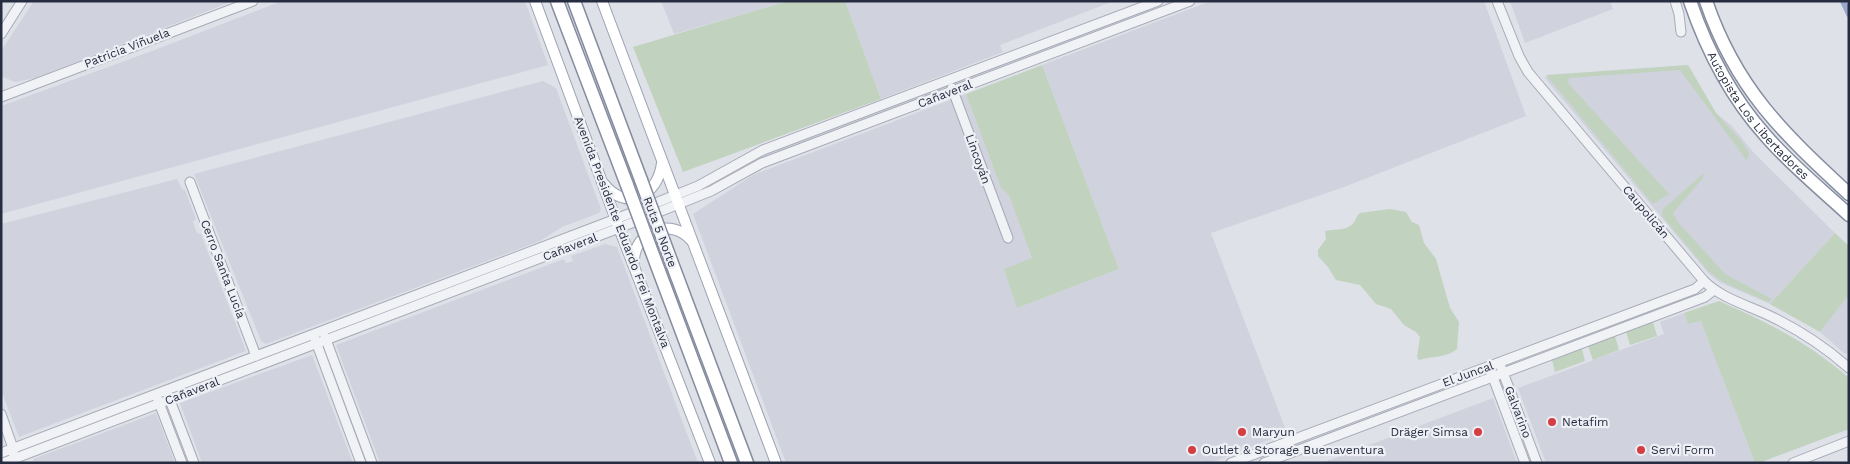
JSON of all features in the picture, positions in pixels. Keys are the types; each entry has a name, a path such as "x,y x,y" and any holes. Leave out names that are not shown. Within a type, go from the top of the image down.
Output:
{"highway":[{"name":"Ruta 5 Norte","path":"557,1 731,463"},
{"name":"Ruta 5 Norte","path":"574,1 747,463"},
{"name":"Autopista Los Libertadores","path":"1690,1 1714,59 1748,114 1785,156 1849,215"},
{"name":"Autopista Los Libertadores","path":"1706,1 1728,53 1756,99 1792,141 1849,194"}],"main road":[{"name":"Avenida Presidente Eduardo Frei Montalva","path":"535,1 710,463"},
{"path":"602,1 776,463"},
{"path":"602,181 608,189 620,196 630,198 639,196 648,192 657,182 662,161"},
{"path":"634,264 635,251 640,242 647,234 656,230 666,228 677,230 692,241"}],"street":[{"path":"1,34 22,1"},
{"name":"Patricia Viñuela","path":"1,97 253,1"},
{"name":"Cañaveral","path":"677,200 763,150 1158,1"},
{"name":"Cañaveral","path":"3,463 24,459 137,412 326,341 618,223 677,200 711,191 762,163 1190,1"},
{"name":"Caupolicán","path":"1497,1 1519,56 1528,72 1704,281 1714,290 1813,339 1849,368"},
{"path":"1674,1 1679,14 1681,32"},
{"name":"Lincoyán","path":"949,80 1008,238"},
{"path":"1,86 11,93"},
{"name":"Cerro Santa Lucía","path":"190,182 256,356"},
{"name":"Cañaveral","path":"1,453 322,330 618,223"},
{"name":"El Juncal","path":"1231,463 1695,289 1704,281"},
{"name":"El Juncal","path":"1264,463 1705,297 1714,290"},
{"path":"322,330 372,463"},
{"path":"313,334 361,463"},
{"name":"Galvarino","path":"1500,362 1537,463"},
{"name":"Galvarino","path":"1489,366 1525,463"},
{"path":"167,390 194,463"},
{"path":"156,394 182,463"},
{"path":"133,403 137,412"},
{"path":"1,414 13,448 13,461"},
{"path":"1792,463 1849,441"},
{"path":"13,448 24,459"}],"shaded area":[{"path":"34,1 233,1 36,78 15,82 1,76 1,51"},
{"path":"282,1 525,1 548,65 1,214 1,106"},
{"path":"661,1 788,1 674,34"},
{"path":"845,1 1111,2 1000,45 1003,52 881,99"},
{"path":"1211,1 1484,1 1526,116 1344,187 1211,233 1287,433 1210,463 786,463 693,214 753,175 966,94 1001,188 1009,195 1032,258 1017,308 1119,269 1042,65"},
{"path":"1510,1 1610,1 1613,9 1525,43"},
{"path":"1688,65 1716,113 1732,126 1754,153 1835,233 1770,304 1719,282 1709,274 1544,77"},
{"path":"543,81 556,88 601,209 599,213 562,227 540,241 266,344 261,341 194,174"},
{"path":"177,179 182,189 185,190 196,219 193,222 197,233 201,234 246,351 19,437 1,390 1,224"},
{"path":"605,244 617,247 698,463 380,463 336,345 564,259 566,263 573,261 571,256"},
{"path":"1849,295 1849,353 1845,354 1820,332"},
{"path":"1684,313 1688,324 1701,320 1755,463 1546,463 1518,388 1664,334 1660,322"},
{"path":"312,355 353,463 202,463 180,403"},
{"path":"1493,398 1517,463 1322,463 1419,426"},
{"path":"156,413 175,463 34,463 33,459"}],"green space":[{"path":"788,1 845,1 881,99 683,172 633,47"},
{"path":"1042,65 1119,269 1017,308 1004,269 1032,258 1009,195 1001,188 966,94"},
{"path":"1688,65 1716,113 1742,142 1749,153 1747,161 1680,70 1569,78 1568,83 1669,194 1653,204 1546,75"},
{"path":"1704,173 1703,178 1673,213 1677,221 1725,274 1772,299 1768,302 1723,282 1709,272 1662,216 1663,209"},
{"path":"1390,209 1406,212 1412,222 1419,225 1424,243 1436,259 1450,308 1459,322 1457,349 1453,352 1419,360 1417,357 1420,337 1416,332 1404,325 1391,309 1376,304 1360,285 1336,280 1318,256 1318,250 1326,239 1325,231 1347,228 1352,225 1360,213"},
{"path":"1835,233 1849,246 1849,295 1820,332 1770,304"},
{"path":"1719,301 1787,334 1818,354 1849,378 1849,429 1755,463 1701,321 1688,324 1684,313"},
{"path":"1653,322 1657,336 1630,345 1626,332"},
{"path":"1615,336 1619,350 1593,360 1588,346"},
{"path":"1582,349 1585,361 1555,372 1552,360"}],"waterway":[{"path":"1843,1 1849,14"}],"place":[{"name":"Netafim","path":"1552,422"},
{"name":"Maryun","path":"1242,432"},
{"name":"Dräger Simsa","path":"1478,432"},
{"name":"Outlet & Storage Buenaventura","path":"1192,450"},
{"name":"Servi Form","path":"1641,450"}]}
